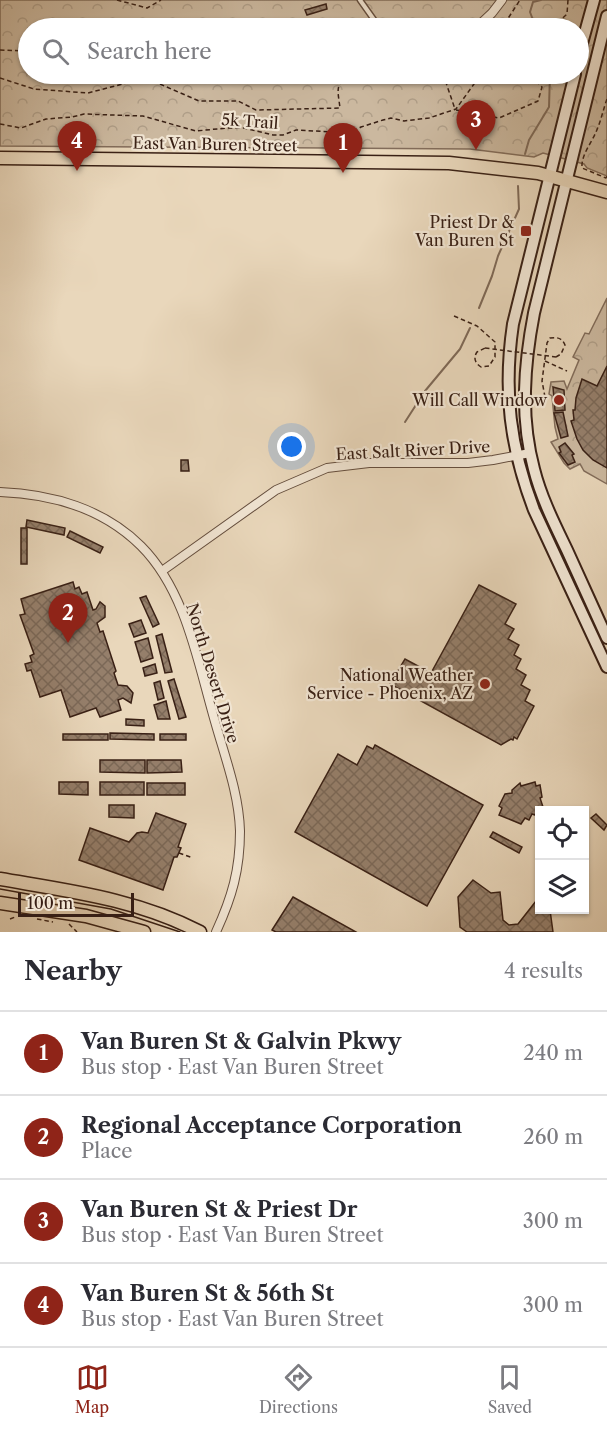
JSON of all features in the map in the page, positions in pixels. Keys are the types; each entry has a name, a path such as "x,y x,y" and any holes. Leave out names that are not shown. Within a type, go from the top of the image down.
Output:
{"main road":[{"path":"589,19 594,0"},
{"path":"607,16 534,313 525,374 530,453 548,510 607,638"},
{"path":"573,84 513,324 508,380 509,409 516,456 534,510 607,667"},
{"name":"East Van Buren Street","path":"0,158 428,162 502,168 550,176 607,192"},
{"path":"0,879 111,898 155,912 200,932"},
{"path":"0,903 86,916 144,932"}],"street":[{"path":"487,18 501,0"},
{"name":"East Salt River Drive","path":"162,570 276,490 327,468 369,463 468,463 530,453"},
{"name":"North Desert Drive","path":"0,492 39,495 60,500 102,517 134,540 162,570 188,628 237,804 240,833 238,867 228,905 216,932"}],"lane":[{"path":"360,0 373,18"}],"path":[{"path":"117,0 147,8 161,0"},
{"path":"506,18 520,0"},
{"path":"563,18 567,14 568,0"},
{"path":"0,50 18,51"},
{"path":"0,78 18,84"},
{"path":"19,84 34,89 88,93 123,84"},
{"path":"160,84 199,101 238,101 255,110 340,108 340,84"},
{"path":"446,84 456,110"},
{"path":"456,110 474,84"},
{"path":"456,110 499,118 538,100 542,87 539,84"},
{"path":"607,99 596,133 583,157 582,168 606,178 607,176"},
{"name":"5k Trail","path":"0,124 21,128 46,119 84,114 143,116 196,131 244,128 273,135 283,135 296,130 350,133 361,127 391,118 404,121 429,118 456,110"},
{"path":"454,316 482,330 492,339 495,345 495,357 492,364 481,367 475,362 480,349 485,348 496,350 544,355 556,357 564,351 563,340 557,337 550,338 547,343 546,351 544,361 542,386 544,397"},
{"path":"544,361 567,371"},
{"path":"179,854 193,858"},
{"path":"10,919 20,914"},
{"path":"30,917 59,922"},
{"path":"69,924 77,932"}],"green space":[{"path":"0,0 607,0 607,176 587,168 584,164 543,153 534,157 470,149 0,146"},
{"path":"607,298 607,484 584,471 580,464 570,469 564,463 551,442 558,439 552,396 549,394 551,382 564,381 567,389 579,360 573,357 585,333 589,334"}],"building":[{"path":"326,4 327,9 307,15 305,10"},
{"path":"607,366 607,468 593,460 583,450 571,421 574,420 573,410 575,410 582,379 597,386"},
{"name":"Will Call Window","path":"553,387 564,390 565,410 555,411"},
{"path":"563,412 568,436 561,438 554,413"},
{"path":"565,443 574,454 572,455 575,462 568,465 559,453 561,452 559,447"},
{"path":"181,460 188,460 189,471 181,471"},
{"path":"27,520 65,528 64,535 26,527"},
{"path":"21,528 27,528 27,564 21,564"},
{"path":"70,531 103,547 100,553 67,537"},
{"path":"73,582 75,589 79,587 82,594 87,592 93,610 100,602 105,606 105,617 97,623 100,632 103,631 116,671 114,673 118,685 127,686 133,693 131,703 123,698 118,700 121,710 100,717 96,708 70,717 61,690 40,697 31,670 27,671 25,664 32,662 30,656 34,654 20,615 25,614 21,599"},
{"path":"479,585 516,604 505,624 514,629 508,639 519,645 514,655 521,659 516,669 526,675 521,685 530,690 525,701 534,706 517,739 514,737 513,740 501,745 390,684 405,659 431,673"},
{"path":"146,596 159,624 153,627 140,598"},
{"path":"141,620 146,633 134,637 129,624"},
{"path":"162,634 172,672 165,673 156,636"},
{"path":"148,638 153,658 141,662 135,642"},
{"path":"155,664 157,673 145,676 143,668"},
{"path":"174,679 186,717 179,719 168,681"},
{"path":"160,681 164,698 158,700 154,683"},
{"path":"166,701 170,719 158,719 154,705"},
{"path":"126,719 144,720 144,726 126,725"},
{"path":"110,733 154,734 154,740 110,739"},
{"path":"63,734 108,734 108,740 63,740"},
{"path":"160,734 186,734 186,740 160,740"},
{"path":"375,745 483,805 427,906 295,832 338,754 357,765 367,746 373,749"},
{"path":"100,760 145,760 145,773 100,772"},
{"path":"147,760 181,760 182,772 147,773"},
{"path":"59,782 88,782 88,795 59,794"},
{"path":"100,782 144,782 144,795 100,795"},
{"path":"535,782 536,786 540,785 543,806 535,806 535,815 532,814 529,820 525,818 521,824 499,815 502,808 499,806 505,794 512,793 512,790 520,783 521,786"},
{"path":"147,783 185,783 185,795 147,795"},
{"path":"109,805 134,805 134,818 109,817"},
{"path":"156,813 186,824 178,847 181,848 177,857 174,857 163,890 79,860 90,828 129,842 137,833 148,833"},
{"path":"596,814 607,825 604,830 591,818"},
{"path":"493,832 522,847 519,853 490,837"},
{"path":"473,880 491,893 500,892 503,920 509,925 518,924 535,902 535,914 551,914 553,932 467,932 460,927 458,897"},
{"path":"293,897 356,932 276,932 272,930"}],"waterway":[{"path":"532,18 530,12 533,2 541,0"},
{"path":"525,154 529,140 549,107 550,84"},
{"path":"479,308 498,256 519,209 518,186"},
{"path":"405,422 425,391 460,349 470,328"}],"tram line":[{"path":"0,889 111,909 180,932"}],"place":[{"name":"Van Buren St & Priest Dr","path":"476,150"},
{"name":"Van Buren St & 56th St","path":"77,171"},
{"name":"Van Buren St & Galvin Pkwy","path":"343,173"},
{"name":"Priest Dr & Van Buren St","path":"526,231"},
{"name":"Will Call Window","path":"559,400"},
{"name":"Regional Acceptance Corporation","path":"68,643"},
{"name":"National Weather Service - Phoenix, AZ","path":"485,684"}]}
